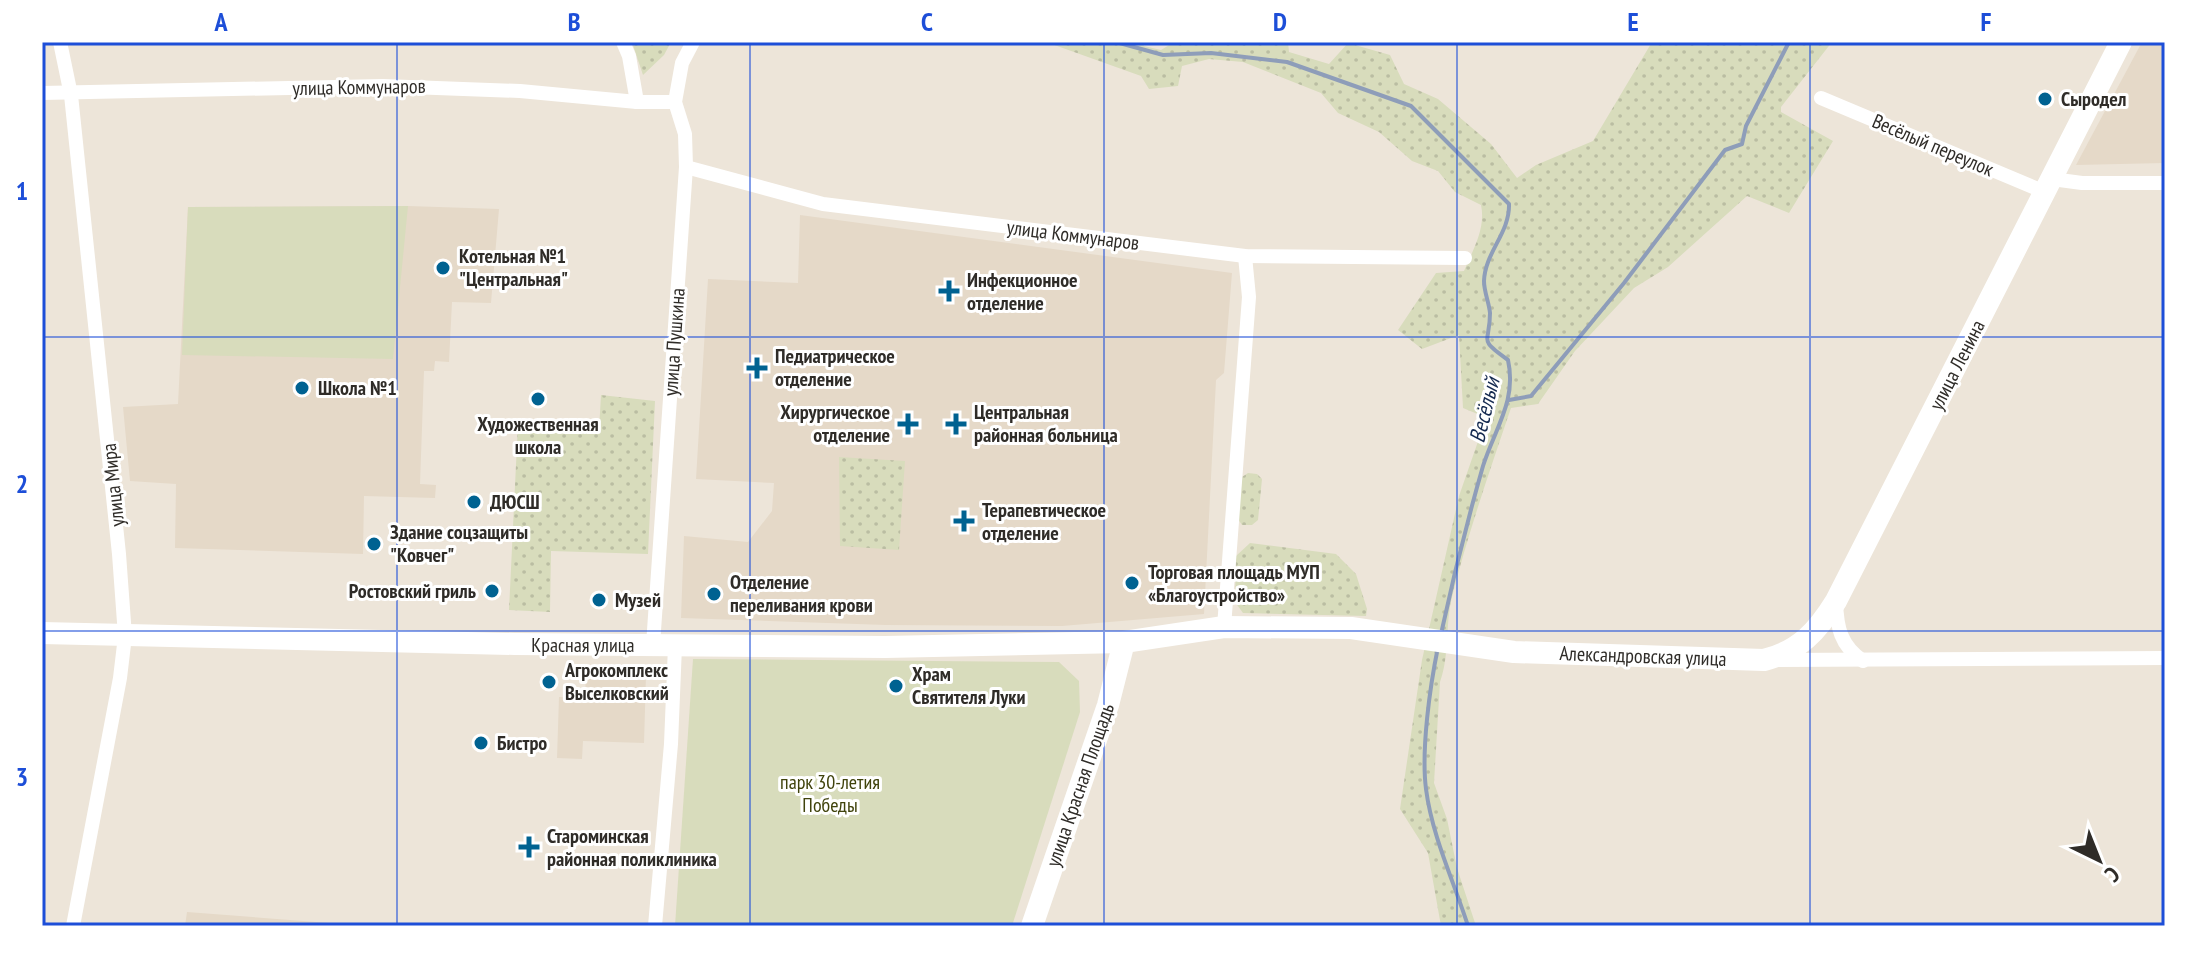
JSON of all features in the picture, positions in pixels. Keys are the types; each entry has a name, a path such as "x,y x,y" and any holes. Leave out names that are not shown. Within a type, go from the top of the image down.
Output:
{"main road":[{"name":"улица Ленина","path":"1764,660 1782,656 1806,641 1836,601 2121,42"},
{"name":"Александровская улица","path":"1124,642 1224,627 1351,628 1514,652 1764,660"},
{"name":"Красная улица","path":"42,633 664,646 885,647 1124,642"},
{"name":"улица Красная Площадь","path":"1032,926 1108,705 1124,642"}],"street":[{"name":"улица Мира","path":"60,42 71,95 111,466 125,636 120,678 73,926"},
{"path":"623,42 629,56 637,102"},
{"name":"улица Пушкина","path":"655,926 671,744 664,646 686,167 685,134 675,102 682,63 693,42"},
{"name":"улица Коммунаров","path":"42,93 71,95 383,86 520,91 637,102 675,102"},
{"name":"Весёлый переулок","path":"1821,98 2049,186 2165,183"},
{"name":"улица Коммунаров","path":"686,167 823,204 1245,256 1465,258"},
{"path":"1224,627 1249,297 1245,256"},
{"path":"1836,601 1842,642 1863,661"},
{"name":"Александровская улица","path":"1764,660 2165,658"}],"shaded area":[{"path":"2142,42 2165,42 2165,163 2076,165"},
{"name":"Школа №1","path":"408,206 499,209 491,303 452,302 449,362 435,361 434,371 424,371 420,484 436,485 435,498 364,496 363,554 175,548 176,484 130,481 123,407 178,404 188,207"},
{"name":"Центральная районная больница","path":"800,215 1232,273 1224,373 1216,380 1204,614 1062,626 886,625 681,618 684,536 748,542 772,511 774,483 696,479 708,279 798,283"},
{"path":"586,674 646,675 644,743 583,741 582,759 557,758 559,697 585,698"},
{"path":"187,912 368,926 185,926"}],"green space":[{"path":"632,42 671,42 664,55 643,75"},
{"path":"1046,42 1142,42 1144,46 1161,50 1174,42 1288,42 1289,52 1329,64 1348,43 1390,55 1404,84 1438,99 1491,144 1517,178 1536,165 1593,141 1652,42 1832,42 1781,107 1781,112 1833,141 1789,213 1747,196 1668,267 1634,288 1575,351 1538,404 1511,408 1452,597 1440,682 1434,783 1476,926 1441,926 1428,853 1400,809 1422,660 1459,496 1482,430 1480,415 1463,408 1459,335 1422,349 1398,330 1436,273 1464,271 1480,230 1481,205 1455,192 1438,171 1412,161 1379,132 1338,113 1321,93 1243,62 1209,59 1182,66 1178,86 1149,89 1141,76"},
{"path":"408,206 393,359 182,355 188,207"},
{"path":"601,395 655,401 648,554 551,551 550,612 509,610 518,423 599,430"},
{"path":"839,457 905,461 899,550 840,546"},
{"path":"1248,473 1257,474 1262,479 1258,520 1252,525 1242,525 1238,519 1242,477"},
{"path":"1250,543 1336,554 1356,574 1367,609 1366,616 1243,613 1235,602 1236,556"},
{"name":"парк 30-летия Победы","path":"693,659 1059,662 1079,681 1080,712 1012,926 675,926"}],"waterway":[{"name":"Весёлый","path":"1116,42 1163,55 1211,53 1287,62 1411,106 1509,204 1506,224 1488,261 1484,281 1490,313 1487,340 1508,360 1510,389 1477,487 1441,634"},
{"path":"1509,400 1531,396 1624,283 1725,150 1742,144 1746,126 1789,42"},
{"name":"Весёлый","path":"1438,647 1425,737 1426,789 1438,841 1468,926"}],"place":[{"name":"Сыродел","path":"2045,99"},
{"name":"Котельная №1 \"Центральная\"","path":"443,268"},
{"name":"Инфекционное отделение","path":"949,291"},
{"name":"Педиатрическое отделение","path":"757,368"},
{"name":"Школа №1","path":"302,388"},
{"name":"Художественная школа","path":"538,399"},
{"name":"Хирургическое отделение","path":"908,424"},
{"name":"Центральная районная больница","path":"956,424"},
{"name":"ДЮСШ","path":"474,502"},
{"name":"Терапевтическое отделение","path":"964,521"},
{"name":"Здание соцзащиты \"Ковчег\"","path":"374,544"},
{"name":"Торговая площадь МУП «Благоустройство»","path":"1132,583"},
{"name":"Ростовский гриль","path":"492,591"},
{"name":"Отделение переливания крови","path":"714,594"},
{"name":"Музей","path":"599,600"},
{"name":"Агрокомплекс Выселковский","path":"549,682"},
{"name":"Храм Святителя Луки","path":"896,686"},
{"name":"Бистро","path":"481,743"},
{"name":"Староминская районная поликлиника","path":"529,847"}]}
